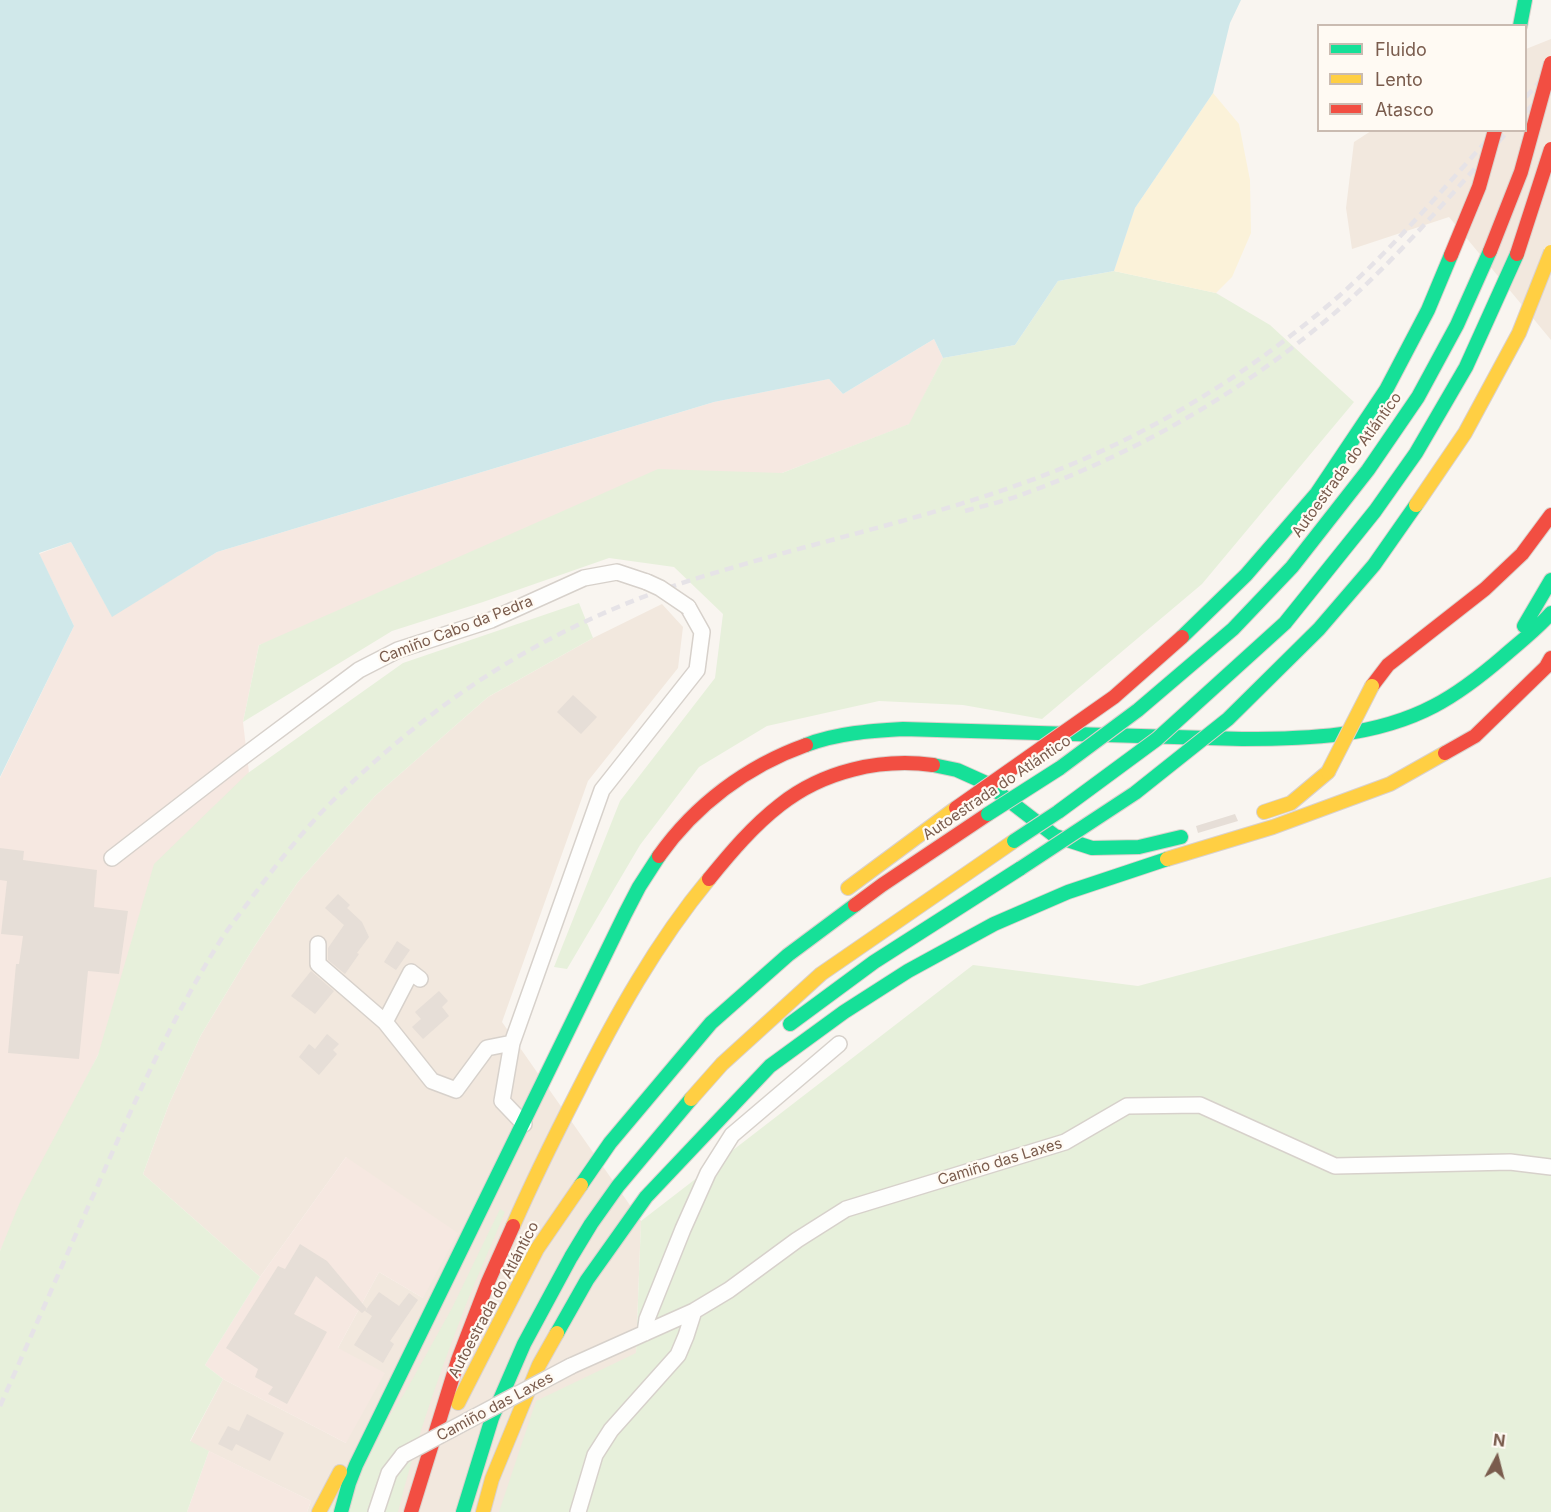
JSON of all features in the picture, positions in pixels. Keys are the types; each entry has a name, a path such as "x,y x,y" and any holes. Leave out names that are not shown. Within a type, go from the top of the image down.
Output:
{"highway":[{"path":"1520,24 1526,0"},
{"name":"Autoestrada do Atlántico","path":"420,1512 453,1413 537,1249 610,1143 711,1023 788,955 882,885 1060,768 1138,710 1233,628 1292,567 1368,470 1418,398 1457,325 1479,277 1521,172 1551,63"},
{"path":"836,898 862,876 956,808 1114,697 1175,644 1246,575 1317,493 1386,390 1428,310 1479,187 1494,132"},
{"path":"463,1512 492,1418 524,1344 571,1257 618,1186 722,1064 821,974 1058,812 1157,739 1285,623 1375,511 1416,453 1466,367 1517,253 1551,149"},
{"path":"783,1031 836,989 916,933 1135,793 1228,719 1318,629 1367,573 1465,433 1519,333 1551,252"},
{"path":"1249,818 1291,803 1328,772 1372,686 1388,665 1485,589 1522,554 1551,515"},
{"path":"1501,656 1528,621 1551,580"},
{"path":"341,1512 349,1481 624,918 661,853 693,815 741,776 779,754 806,744 834,737 887,730 919,729 1258,740 1304,739 1382,727 1438,705 1474,680 1540,625 1551,613"},
{"path":"483,1512 492,1479 539,1365 587,1280 646,1197 770,1066 853,1006 908,971 994,924 1068,892 1128,871 1273,827 1390,784 1475,736 1546,667 1551,658"},
{"path":"411,1512 458,1359 488,1282 536,1173 604,1039 644,971 693,898 737,845 782,804 820,780 863,767 911,762 947,767 986,783 1055,836 1092,848 1139,847 1194,834"},
{"path":"671,1050 740,980 783,942"},
{"path":"524,1344 559,1301 614,1212 654,1158 722,1084"},
{"path":"537,1249 564,1185"},
{"path":"319,1512 365,1425 429,1314"}],"street":[{"name":"Camiño Cabo da Pedra","path":"112,858 359,670 398,650 491,620 584,578 617,572 660,588 688,607 702,632 697,670 602,790 512,1044 502,1101 524,1124"},
{"path":"318,944 318,964 386,1022 432,1081 456,1090 487,1048 512,1044"},
{"path":"386,1022 411,972 420,979"},
{"path":"645,1333 647,1319 682,1229 708,1173 732,1135 839,1044"},
{"name":"Camiño das Laxes","path":"376,1512 389,1473 403,1455 572,1366 694,1311 729,1290 797,1240 846,1209 1065,1142 1127,1106 1200,1105 1335,1166 1510,1162 1551,1167"},
{"path":"578,1512 595,1455 610,1430 678,1355 694,1311"}],"shaded area":[{"path":"1551,39 1551,340 1449,217 1352,249 1346,208 1354,142 1369,132 1527,132 1527,49"},
{"path":"934,339 943,358 910,424 782,473 259,645 243,722 249,773 98,1055 0,1251 0,778 74,626 39,554 71,542 112,616 217,552 714,402 829,379 843,394"},
{"path":"662,604 683,627 678,668 588,781 502,1022 641,1221 630,1512 307,1512 311,1501 190,1442 223,1379 346,1443 338,1348 379,1272 423,1298 346,1157 260,1277 143,1174 169,1104 201,1035 254,947 298,882 375,796 488,697 593,638"},
{"path":"346,1157 458,1233 423,1298 379,1272 338,1348 385,1373 346,1443 223,1379 205,1365 260,1277"},
{"path":"209,1451 311,1501 307,1512 187,1512"}],"green space":[{"path":"1114,271 1216,293 1270,325 1354,402 1202,584 1042,719 963,705 879,701 767,726 699,767 640,845 567,969 554,967 620,801 715,678 723,614 674,567 609,558 392,631 243,722 259,645 658,469 782,473 909,424 943,358 1015,345 1058,281"},
{"path":"579,603 593,638 488,697 375,796 298,882 254,947 201,1035 169,1104 143,1174 260,1277 205,1365 223,1379 190,1441 209,1451 187,1512 0,1512 0,1251 20,1202 98,1055 154,864 248,773 403,663"},
{"path":"1551,877 1551,1512 499,1512 536,1401 636,1353 641,1221 973,965 1138,986"},
{"path":"500,1209 505,1212 442,1370 418,1440 398,1512 328,1512 407,1389 452,1308"}],"sand":[{"path":"1213,93 1239,124 1250,180 1251,233 1232,277 1216,293 1114,271 1135,208"}],"water":[{"path":"0,0 1241,0 1230,23 1213,93 1135,208 1114,271 1058,281 1015,345 943,358 934,339 843,394 829,379 714,402 217,552 112,617 71,542 39,553 74,626 0,777"}],"building":[{"path":"573,695 597,717 581,734 557,712"},
{"path":"1235,814 1238,821 1198,833 1196,826"},
{"path":"0,848 24,851 23,860 97,870 94,907 128,911 119,974 88,971 79,1059 8,1053 16,964 19,964 23,936 1,934 7,881 0,880"},
{"path":"338,894 350,905 347,908 362,922 369,937 345,974 328,960 328,948 344,925 325,908"},
{"path":"397,941 410,950 396,970 384,962"},
{"path":"311,971 334,991 315,1014 291,996"},
{"path":"439,991 448,1001 442,1007 449,1016 423,1039 412,1027 421,1019 415,1012"},
{"path":"327,1034 339,1044 333,1050 337,1054 319,1075 299,1057 309,1044 315,1049"},
{"path":"300,1244 327,1261 367,1309 362,1313 316,1276 294,1314 327,1332 287,1404 268,1394 273,1387 255,1377 258,1369 226,1348 278,1266 285,1269"},
{"path":"379,1292 399,1306 409,1293 418,1300 390,1341 394,1344 383,1363 354,1345 372,1316 365,1311"},
{"path":"247,1414 284,1433 270,1461 236,1444 232,1451 218,1444 228,1426 239,1431"}],"railway":[{"path":"1527,96 1551,69"},
{"path":"1527,111 1551,84"},
{"path":"0,1406 142,1086 204,967 222,938 309,825 351,783 410,731 492,673 534,647 624,605 721,571 990,495 1113,446 1182,409 1279,345 1339,296 1400,237 1494,132"},
{"path":"965,511 1018,496 1107,460 1191,415 1272,363 1310,334 1368,283 1430,219 1507,132"}],"traffic: fast":[{"path":"1520,24 1525,0"},
{"path":"988,814 1060,768 1138,710 1233,629 1292,567 1368,470 1418,397 1457,325 1490,251"},
{"path":"1014,841 1058,812 1157,739 1285,623 1375,511 1416,453 1466,367 1517,254"},
{"path":"1182,637 1246,575 1317,493 1386,390 1428,310 1451,255"},
{"path":"1021,868 1135,793 1228,719 1319,629 1374,565 1416,505"},
{"path":"1524,626 1551,580"},
{"path":"806,745 842,735 903,729 1242,739 1316,737 1364,730 1411,716 1452,695 1496,663 1551,613"},
{"path":"933,765 957,770 986,783 1055,836 1092,848 1139,847 1181,837"},
{"path":"341,1512 356,1465 625,914 659,856"},
{"path":"557,1333 587,1280 646,1197 770,1066 844,1012 908,971 994,924 1068,892 1167,859"},
{"path":"790,1024 874,962 1021,868"},
{"path":"581,1185 610,1143 711,1023 788,955 855,905"},
{"path":"463,1512 492,1418 524,1344 571,1257 618,1186 691,1099"}],"traffic: slow":[{"path":"1416,505 1465,433 1519,333 1551,252"},
{"path":"1328,772 1372,686"},
{"path":"1167,859 1273,827 1390,784 1445,753"},
{"path":"1264,812 1291,803 1328,772"},
{"path":"848,888 956,808"},
{"path":"691,1099 722,1064 821,974 1014,841"},
{"path":"513,1226 536,1175 622,1008 671,929 709,879"},
{"path":"458,1403 537,1249 581,1185"},
{"path":"483,1512 492,1479 539,1365 557,1333"},
{"path":"319,1512 340,1472"}],"traffic: jam":[{"path":"1490,251 1521,172 1551,63"},
{"path":"1451,255 1479,187 1494,132"},
{"path":"1517,254 1551,149"},
{"path":"1372,686 1388,665 1485,589 1522,554 1551,515"},
{"path":"956,808 1114,697 1182,637"},
{"path":"1445,753 1475,736 1546,667 1551,658"},
{"path":"659,856 689,820 724,789 763,764 806,745"},
{"path":"709,879 761,822 780,805 815,783 873,766 913,763 933,765"},
{"path":"855,905 988,814"},
{"path":"411,1512 458,1360 488,1282 513,1226"}]}
